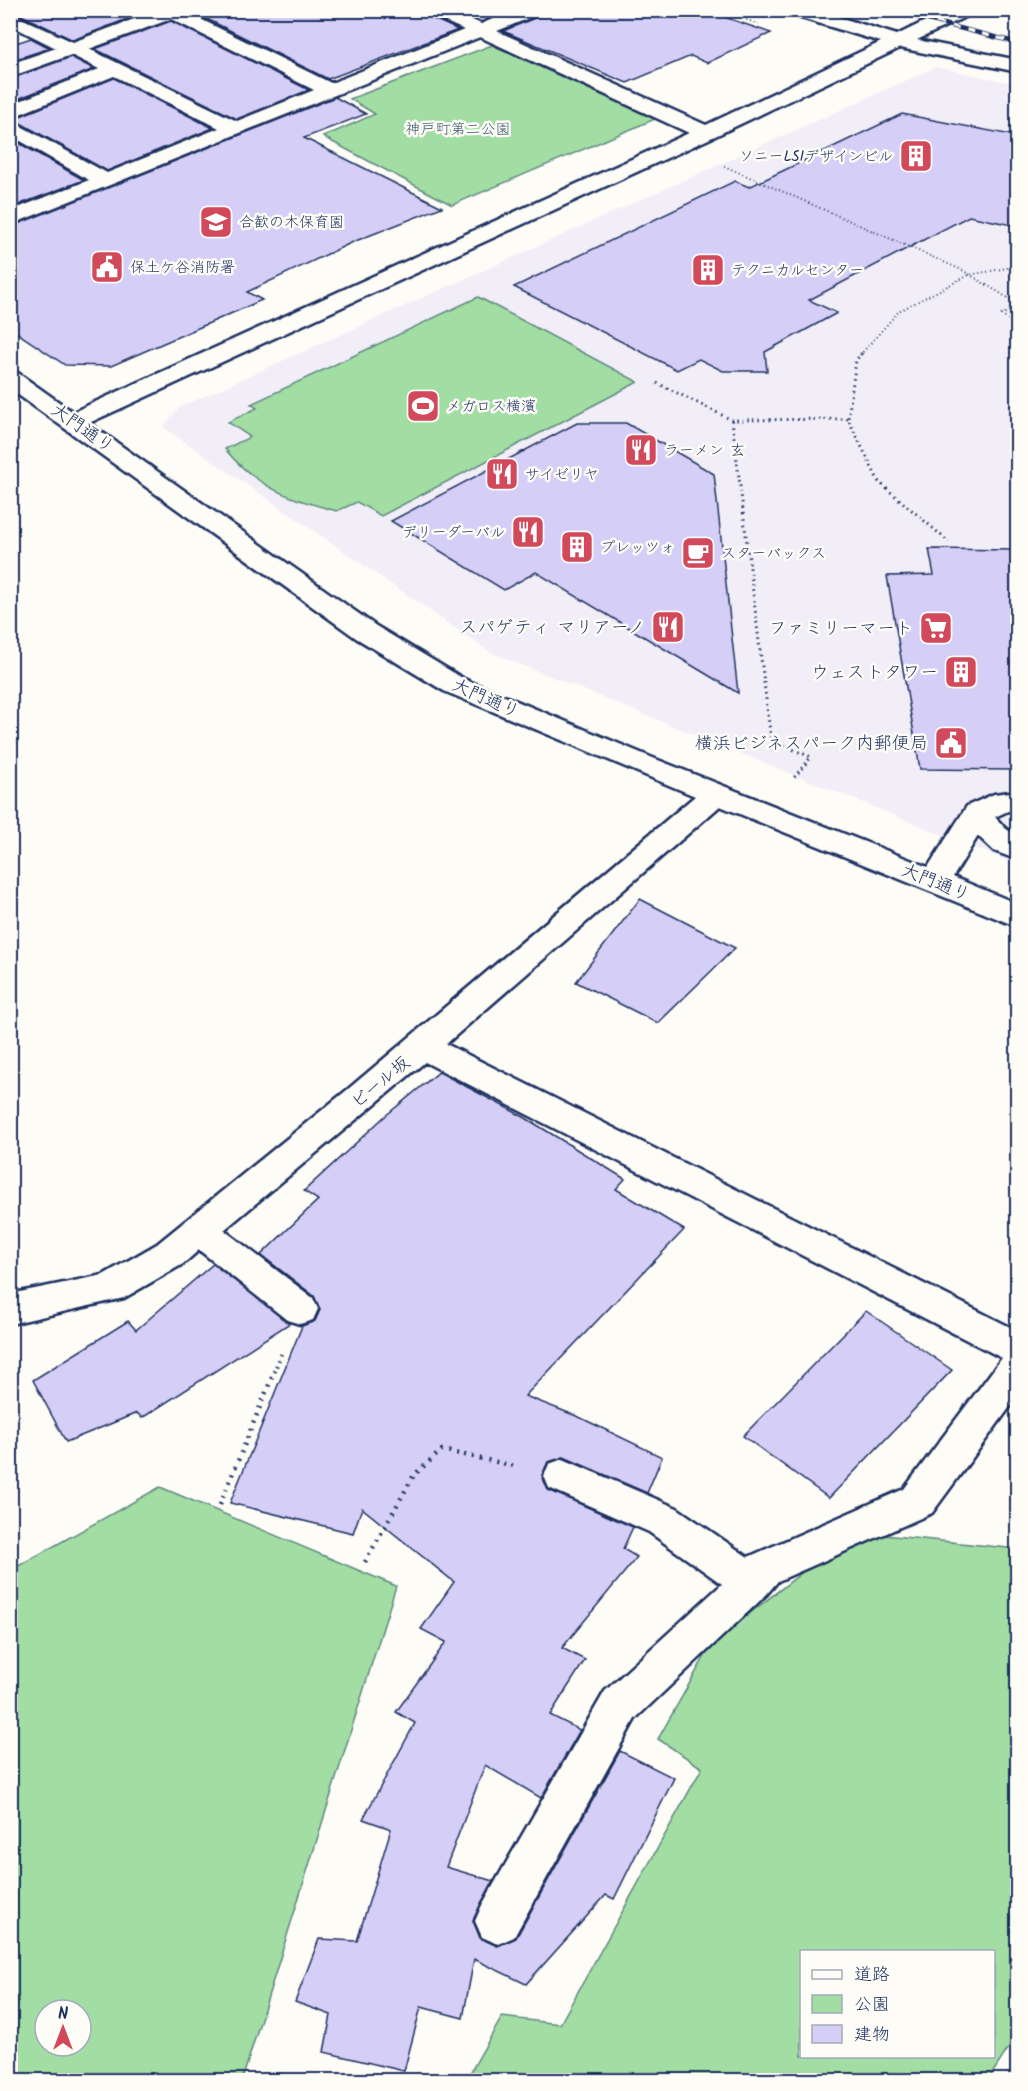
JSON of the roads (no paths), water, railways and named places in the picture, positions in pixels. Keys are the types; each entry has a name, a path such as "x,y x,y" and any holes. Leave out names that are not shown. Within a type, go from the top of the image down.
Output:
{"street":[{"path":"435,10 706,133"},
{"path":"10,219 532,10"},
{"path":"795,10 900,42 1017,66"},
{"path":"73,421 706,133 964,10"},
{"path":"10,70 172,11 331,91"},
{"path":"10,18 237,129"},
{"path":"10,112 115,69"},
{"path":"10,126 106,181"},
{"name":"大門通り","path":"10,378 366,632 454,685 1017,916"},
{"name":"ビール坂","path":"10,1309 111,1288 170,1254 422,1046 715,794"},
{"path":"935,881 978,813 1004,801 1017,801"},
{"path":"978,813 986,827 1001,843 1017,850"},
{"path":"422,1046 1017,1349"},
{"path":"200,1230 300,1309"},
{"path":"498,1922 620,1705 764,1569 918,1501 1017,1366"},
{"path":"563,1476 663,1520 752,1582"}],"railway":[{"path":"889,10 1018,43"}],"place":[{"name":"ソニーLSIデザインビル","path":"916,156"},
{"name":"合歓の木保育園","path":"216,222"},
{"name":"保土ケ谷消防署","path":"107,267"},
{"name":"テクニカルセンター","path":"708,270"},
{"name":"メガロス横濱","path":"423,406"},
{"name":"ラーメン 玄","path":"641,450"},
{"name":"サイゼリヤ","path":"502,474"},
{"name":"デリーダーバル","path":"528,532"},
{"name":"プレッツォ","path":"577,547"},
{"name":"スターバックス","path":"698,553"},
{"name":"スパゲティ マリアーノ","path":"668,627"},
{"name":"ファミリーマート","path":"936,628"},
{"name":"ウェストタワー","path":"961,672"},
{"name":"横浜ビジネスパーク内郵便局","path":"951,743"}],"park label":[{"name":"神戸町第二公園","path":"458,129"}]}
